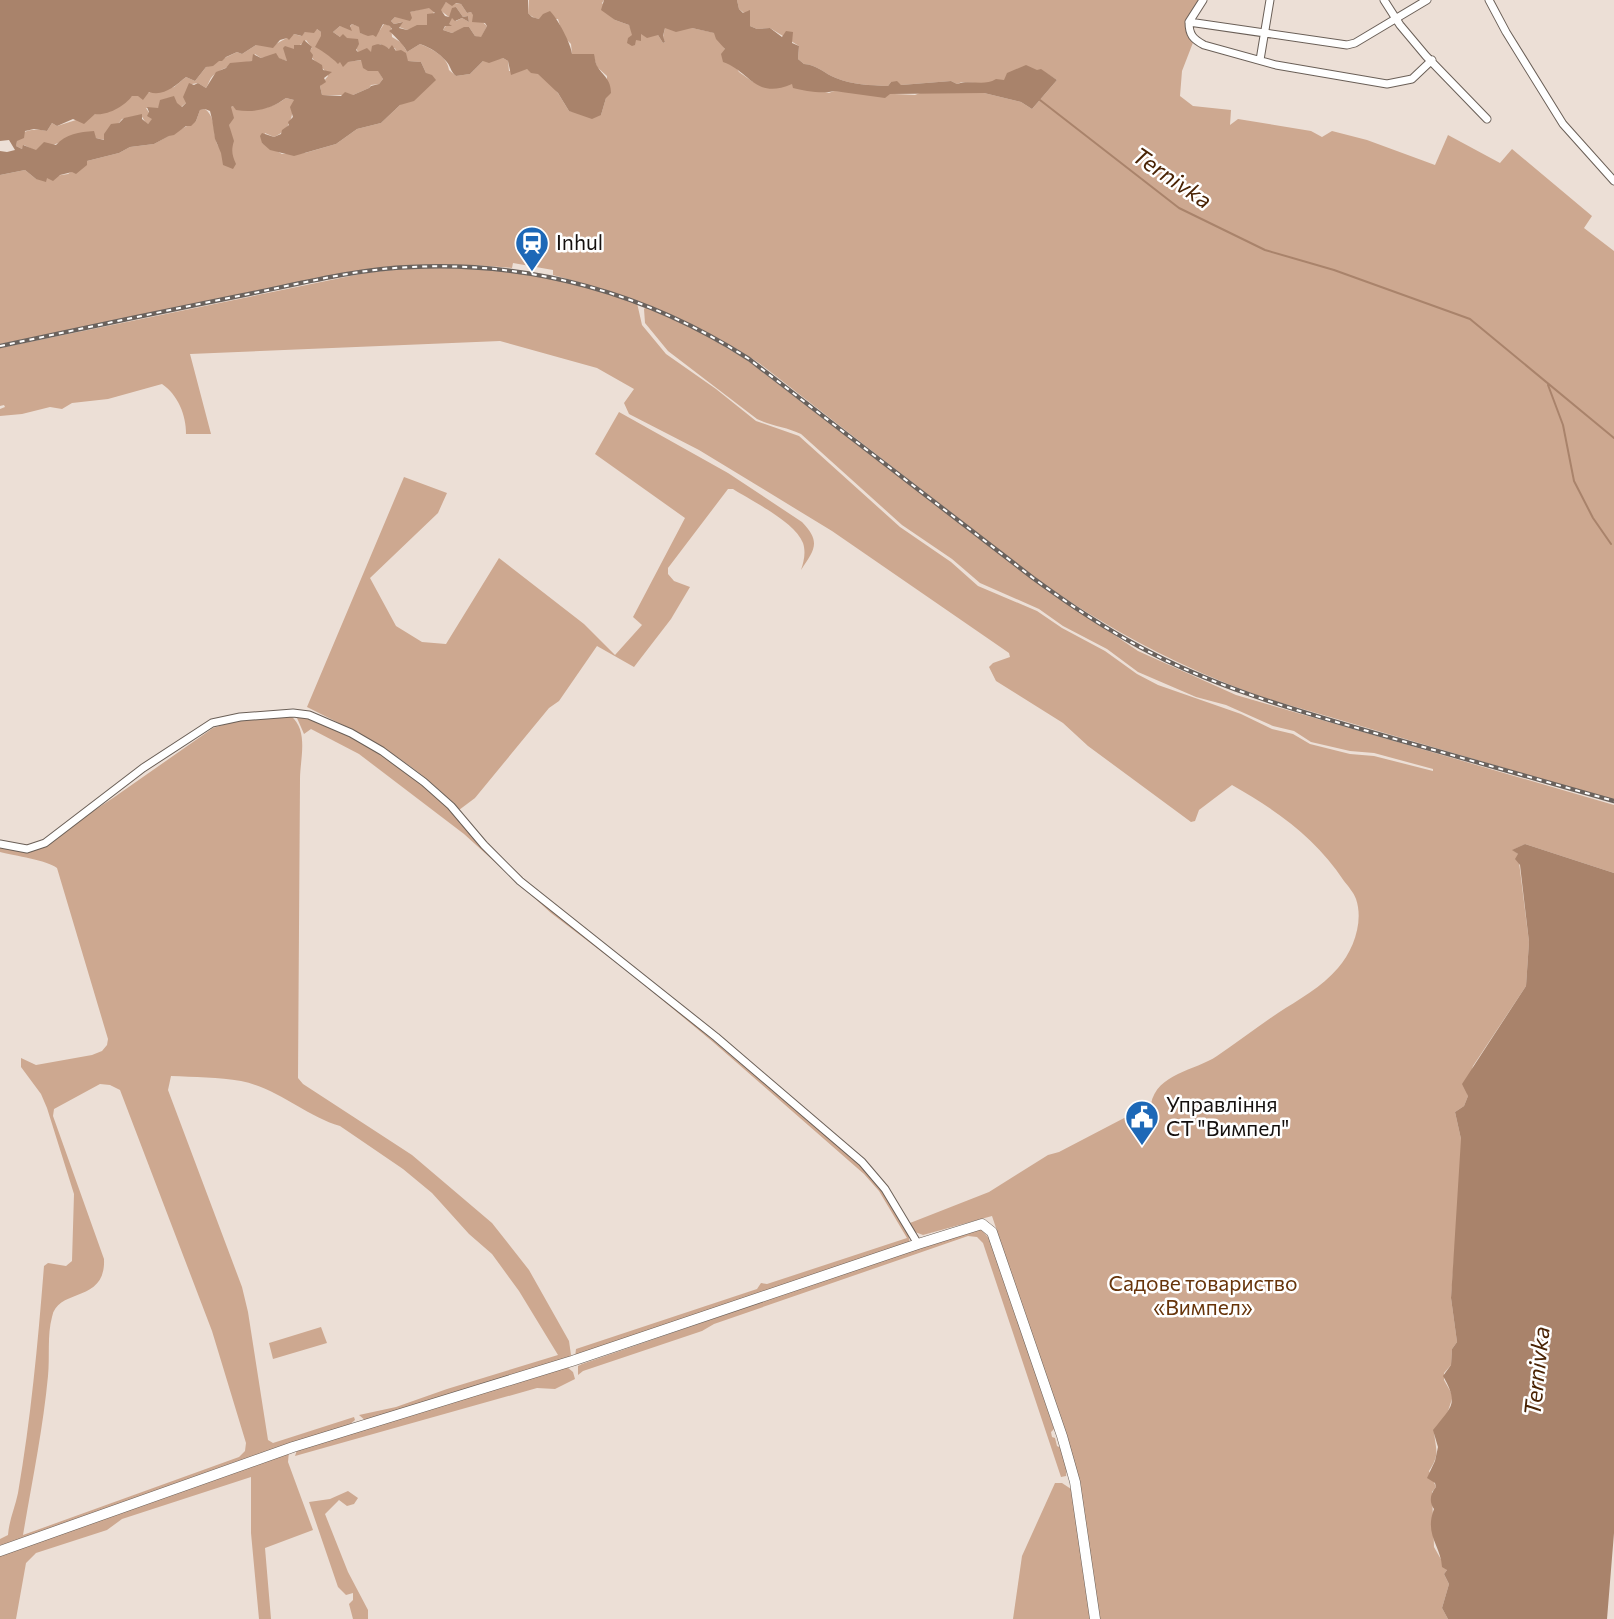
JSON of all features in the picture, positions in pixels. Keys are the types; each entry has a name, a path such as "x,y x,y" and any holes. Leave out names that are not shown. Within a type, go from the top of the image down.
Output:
{"street":[{"path":"1203,0 1189,22 1189,31 1194,40 1276,65 1387,84 1412,79 1432,60"},
{"path":"1260,60 1269,0"},
{"path":"1384,0 1426,56 1487,119"},
{"path":"1189,22 1347,45 1355,44 1427,0"},
{"path":"1489,0 1563,124 1614,181"},
{"path":"0,845 26,849 45,843 143,768 212,723 240,717 293,713 309,715 351,733 369,742 424,782 451,806 484,845 520,881 654,986 862,1163 885,1189 918,1244"},
{"path":"0,1551 293,1447 572,1361 978,1224 986,1225 992,1233 1062,1436 1075,1482 1095,1619"}],"green space":[{"path":"529,0 604,0 602,3 615,20 629,25 636,40 641,34 658,35 663,43 665,28 692,28 715,33 739,72 753,82 792,84 829,93 984,93 1021,102 1032,109 1057,80 1046,73 988,84 957,84 951,81 901,85 891,82 888,86 842,80 804,64 798,59 799,46 770,28 757,29 750,26 749,11 744,13 739,9 737,0 1203,0 1190,22 1194,40 1182,71 1180,96 1193,106 1231,110 1230,125 1238,119 1311,131 1322,137 1332,131 1367,140 1435,165 1448,135 1500,163 1512,149 1592,216 1584,228 1614,251 1614,800 1265,698 1173,660 1090,614 1034,577 759,363 734,347 659,310 553,275 553,270 513,263 512,268 438,265 365,270 0,344 0,175 25,170 36,179 68,174 87,161 119,153 130,147 154,144 196,121 200,110 205,109 213,121 219,147 232,156 229,125 231,107 261,108 286,98 294,100 288,126 274,137 265,133 262,143 282,154 305,153 336,144 357,129 381,123 426,73 421,62 408,61 395,48 389,49 380,44 371,52 358,52 352,40 333,32 340,26 350,27 352,24 360,27 360,33 365,34 380,30 384,24 391,26 392,37 402,43 407,52 420,44 429,48 442,57 456,76 470,74 483,61 503,58 508,61 509,71 526,69 540,74 557,91 569,111 601,115 606,98 607,76 597,67 593,54 572,54 571,44 563,36 558,19 538,19 531,16 528,13"},
{"path":"446,2 461,4 467,13 471,12 487,26 481,38 475,36 469,27 452,33 443,30 451,18 456,21 462,18 469,22 468,16 463,17 456,7 449,17 440,10"},
{"path":"429,7 435,10 427,25 407,30 399,27 402,22 394,24 391,21 395,17 410,16 410,12"},
{"path":"317,29 321,32 323,50 341,61 362,60 373,70 378,70 383,79 379,84 371,85 353,95 322,95 320,86 328,76 315,62 309,51 312,48 306,40 294,50 286,47 287,61 271,56 261,58 255,54 252,61 230,66 215,74 206,88 198,83 192,84 186,94 186,103 181,107 168,98 158,108 146,108 153,119 147,125 141,115 122,119 105,140 96,138 89,132 36,151 24,145 22,149 16,146 19,136 27,131 47,131 52,123 57,126 95,114 132,96 174,87 186,77 195,81 206,67 237,52 242,54 256,45 274,45 294,34 301,36"},
{"name":"Садове товариство «Вимпел»","path":"450,267 545,278 637,303 642,325 666,354 756,421 799,436 900,527 951,562 978,586 1037,611 1158,685 1241,714 1272,729 1293,734 1310,744 1433,771 1374,753 1350,751 1311,742 1294,731 1273,726 1226,705 1196,697 1138,672 1107,649 1063,626 1039,609 980,583 952,559 902,525 801,434 757,419 668,351 645,323 644,309 646,307 694,328 747,360 1032,579 1138,651 1236,695 1614,805 1614,873 1525,844 1513,850 1518,854 1529,942 1526,986 1473,1066 1466,1088 1468,1096 1464,1106 1455,1112 1461,1139 1451,1298 1457,1342 1452,1349 1451,1365 1444,1373 1444,1380 1453,1396 1447,1414 1434,1430 1436,1455 1429,1471 1436,1487 1432,1492 1434,1547 1447,1570 1444,1574 1449,1584 1442,1608 1448,1619 1099,1619 1065,1434 992,1216 923,1235 915,1232 910,1223 989,1192 1048,1155 1059,1152 1151,1104 1155,1094 1169,1079 1217,1056 1332,975 1356,936 1359,917 1356,899 1321,851 1294,826 1232,785 1199,810 1195,821 1191,822 1088,746 1063,723 996,681 989,667 1010,657 1009,653 832,531 699,450 629,414 624,403 634,389 597,368 500,341 190,354 211,434 186,434 180,406 162,384 108,399 72,403 62,409 50,407 0,416 0,409 5,407 0,406 0,348 365,273"},
{"path":"619,412 728,473 802,522 812,535 814,546 801,570 804,560 803,543 791,527 733,489 728,489 668,568 668,574 674,581 690,587 671,619 634,667 597,646 559,701 549,708 475,798 459,810 425,778 388,751 307,707 404,477 447,493 438,513 370,578 396,626 422,642 446,644 499,558 584,624 615,655 642,625 633,617 685,518 595,454"},
{"path":"304,715 377,752 426,787 453,811 482,846 860,1164 883,1190 897,1212 910,1243 575,1357 576,1349 757,1289 761,1283 767,1284 907,1238 879,1191 864,1174 713,1042 631,974 551,913 464,834 359,754 311,729 304,734 297,718"},
{"path":"291,716 297,722 302,737 298,1078 303,1084 412,1155 492,1223 529,1270 569,1341 571,1355 569,1358 366,1421 359,1415 396,1407 558,1355 519,1291 492,1254 469,1234 432,1193 403,1169 340,1126 267,1090 241,1081 171,1076 168,1090 242,1287 268,1440 273,1443 354,1417 355,1420 348,1426 0,1548 0,1539 8,1535 23,1465 44,1266 48,1263 66,1266 72,1261 74,1194 47,1108 41,1094 21,1067 21,1058 36,1065 92,1055 102,1051 108,1039 57,868 39,860 0,852 0,847 28,851 47,845 213,728 239,720","holes":["100,1084 120,1090 212,1331 246,1443 245,1451 239,1457 23,1535 43,1416 52,1317 63,1302 98,1283 103,1273 104,1259 53,1116 54,1109"]},
{"path":"974,1229 982,1230 992,1242 1054,1429 1051,1432 1052,1437 1061,1448 1067,1467 1066,1476 1061,1477 983,1243 977,1237 968,1236 714,1324 702,1331 578,1375 578,1366 582,1364"},
{"path":"321,1327 327,1343 273,1359 269,1343"},
{"path":"567,1367 573,1372 575,1379 555,1389 537,1388 295,1456 297,1450"},
{"path":"289,1451 288,1462 313,1530 265,1548 271,1619 259,1619 251,1533 251,1477 122,1519 107,1530 36,1553 26,1563 16,1619 0,1619 0,1553"},
{"path":"1055,1483 1062,1483 1071,1489 1091,1619 1013,1619 1022,1556"},
{"path":"348,1491 358,1498 354,1504 347,1506 339,1500 325,1514 348,1572 368,1610 368,1619 353,1619 349,1604 353,1600 353,1593 346,1595 338,1587 309,1502 330,1499"}],"water":[{"path":"0,0 528,0 528,13 532,17 539,19 550,11 567,38 572,54 594,54 597,66 611,88 601,115 592,119 569,111 558,93 538,74 527,69 511,75 508,61 503,58 489,63 483,61 470,74 456,76 448,63 428,47 420,44 407,52 389,31 392,29 390,26 383,24 376,37 360,33 359,27 352,24 352,31 340,26 333,32 340,37 343,34 347,38 358,39 358,52 367,48 371,52 372,46 376,44 389,49 392,45 396,51 406,53 408,61 421,62 426,73 436,80 414,101 400,105 381,123 357,129 336,144 294,156 270,150 262,143 262,133 274,137 289,125 288,122 293,117 290,107 294,100 286,98 275,105 250,111 231,107 234,118 229,125 236,164 233,169 223,165 210,111 205,109 200,110 191,126 186,126 174,135 154,144 130,147 119,153 87,161 87,165 76,174 72,172 60,175 53,181 47,178 46,182 36,179 25,170 0,175 0,151 15,150 9,140 0,141","holes":["446,2 452,6 461,4 467,13 471,12 473,15 472,22 485,23 487,26 481,37 475,36 469,27 452,33 443,30 445,26 452,26 449,24 452,18 455,21 462,18 469,22 468,16 463,17 456,7 452,8 449,17 441,10","429,8 435,13 427,14 427,25 417,25 407,30 399,28 403,22 394,24 391,21 395,17 410,21 410,12","317,29 321,32 315,47 338,64 340,62 343,67 348,62 361,60 363,68 378,71 383,79 379,84 353,95 345,92 341,96 322,95 320,86 326,82 324,78 332,72 323,70 322,65 312,59 312,47 304,40 301,45 294,45 294,49 285,46 283,48 287,61 279,58 276,53 261,58 253,54 252,61 230,63 216,72 206,88 198,83 189,83 183,97 186,103 182,107 174,96 160,100 158,108 147,107 147,116 152,119 148,124 142,119 142,114 111,124 104,134 104,140 96,138 94,131 73,134 56,145 44,142 36,150 23,145 22,149 16,146 17,141 24,138 25,131 47,131 52,123 57,126 73,119 84,124 95,114 110,112 120,107 132,96 143,100 149,92 164,92 186,77 195,81 206,67 213,66 237,52 242,54 256,45 273,48 280,40 289,40 294,34 302,36 305,32 314,33"]},
{"path":"604,0 737,0 743,13 750,10 750,26 757,29 770,28 782,37 786,31 793,32 792,43 799,46 798,59 804,64 855,83 888,86 897,81 901,85 951,81 957,84 986,82 1004,80 1007,73 1026,65 1041,69 1057,80 1032,109 1021,102 984,93 890,94 885,98 834,91 808,91 793,88 792,84 770,89 754,83 723,62 721,54 725,49 714,33 692,28 676,32 665,28 665,42 663,43 658,35 647,38 641,34 641,41 636,40 632,46 627,43 632,35 629,25 615,20 601,10"},
{"path":"1525,844 1614,873 1614,1533 1607,1619 1448,1619 1442,1608 1449,1584 1444,1574 1447,1570 1442,1567 1431,1526 1434,1509 1431,1498 1436,1487 1435,1483 1427,1478 1438,1447 1433,1430 1451,1405 1451,1393 1443,1376 1451,1365 1452,1349 1457,1342 1451,1298 1461,1139 1455,1112 1464,1106 1468,1096 1462,1084 1526,986 1529,942 1520,865 1515,859 1518,854 1512,850"}],"waterway":[{"name":"Ternivka","path":"1040,100 1179,208 1265,250 1334,270 1470,319 1614,438"},
{"path":"1548,385 1563,425 1574,481 1593,518 1611,544"}],"railway":[{"path":"0,346 325,278 390,268 456,267 501,270 588,286 671,316 749,359 1046,587 1112,631 1167,661 1222,684 1307,713 1614,801"}],"place":[{"name":"Inhul","path":"532,273"},
{"name":"Управління СТ \"Вимпел\"","path":"1142,1147"}]}
